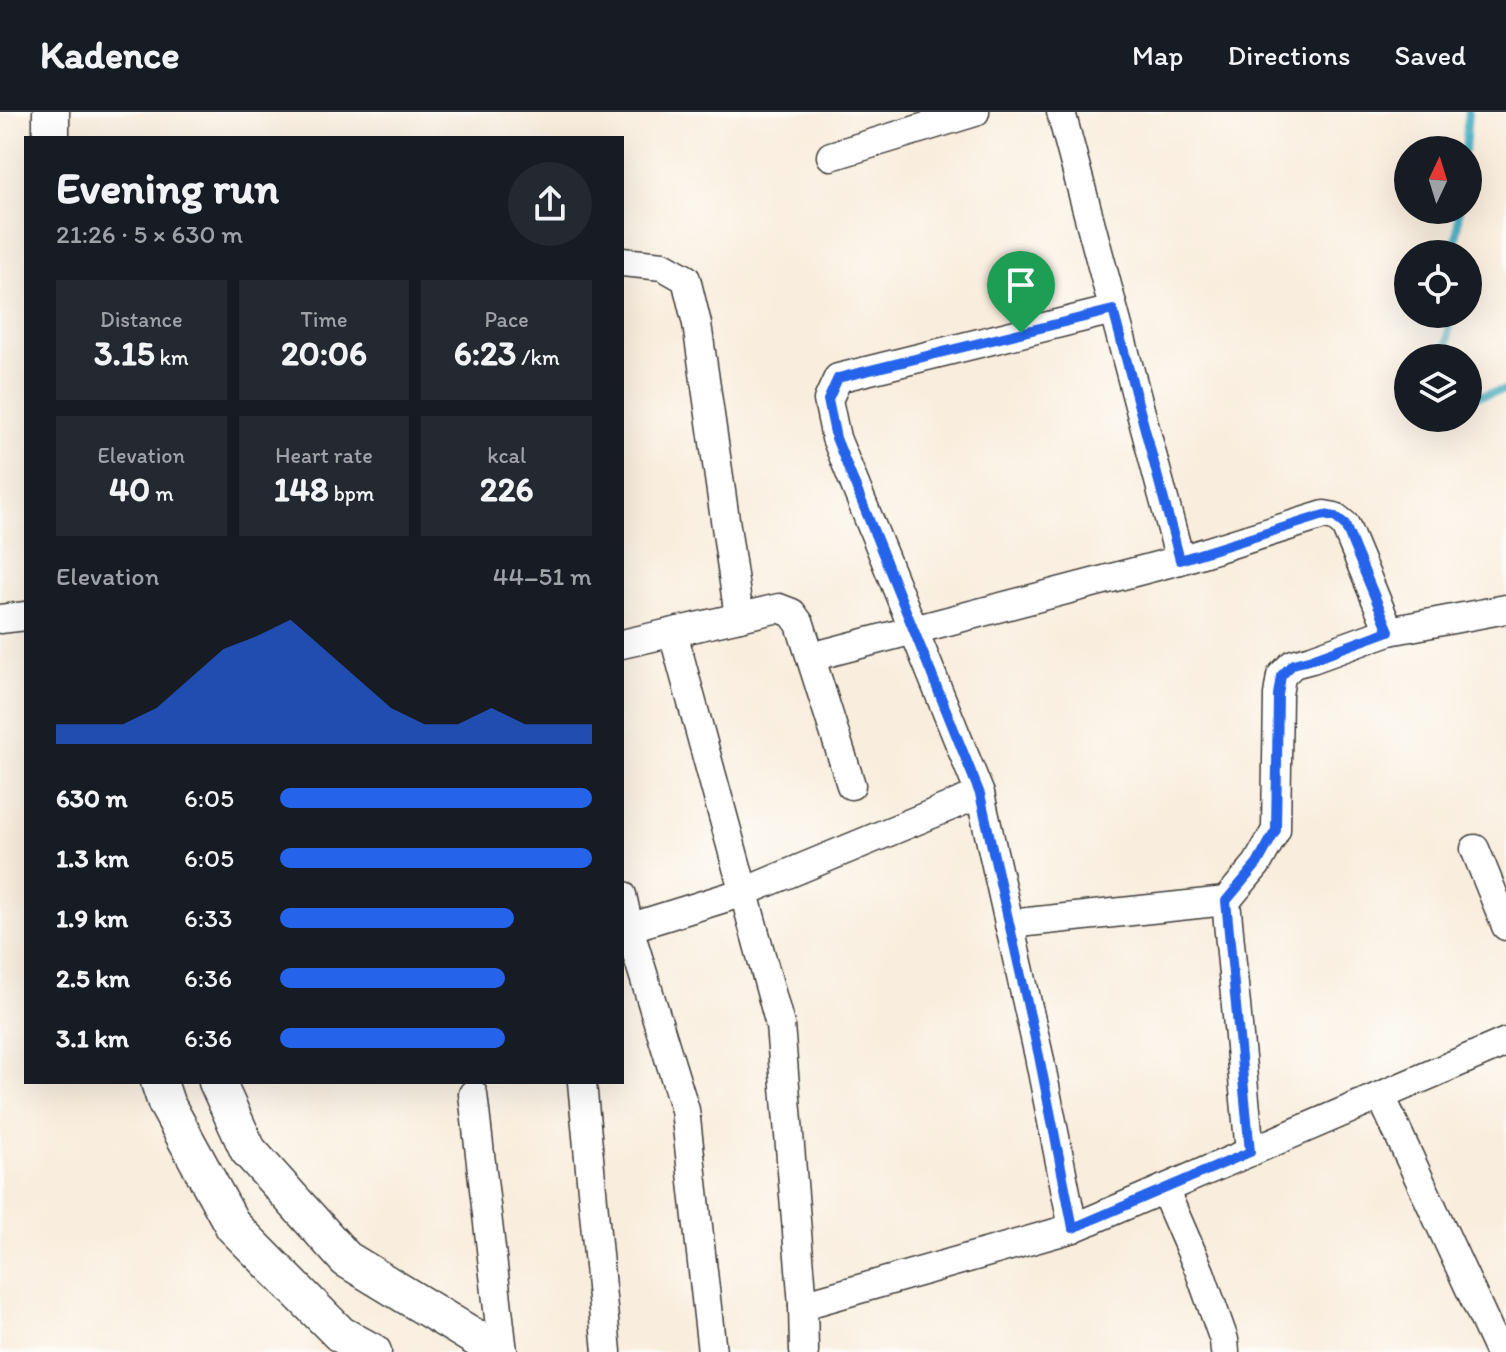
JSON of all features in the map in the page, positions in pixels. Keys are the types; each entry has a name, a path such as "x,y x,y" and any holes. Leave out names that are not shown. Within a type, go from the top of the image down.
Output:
{"street":[{"path":"831,156 975,112"},
{"path":"1061,112 1180,560"},
{"path":"624,262 663,266 686,279 697,324 739,617"},
{"path":"1073,1228 1039,1056 980,794 836,438 828,400 838,378 1113,310"},
{"path":"811,657 1180,560 1324,515 1335,517 1345,525 1389,631"},
{"path":"624,644 779,608 792,613 800,624 851,785"},
{"path":"1009,924 1226,901 1257,864 1276,830 1281,676 1293,664 1389,631 1506,609"},
{"path":"0,619 24,616"},
{"path":"673,633 780,1025 803,1305 804,1352"},
{"path":"712,1352 685,1110 625,929 744,892 980,794"},
{"path":"1475,849 1506,926"},
{"path":"1226,901 1250,1152"},
{"path":"803,1305 1073,1228 1381,1096 1505,1047"},
{"path":"160,1084 166,1103 233,1226 340,1334 373,1352"},
{"path":"218,1084 248,1150 346,1259 501,1352"},
{"path":"582,1084 607,1352"},
{"path":"473,1094 501,1352"},
{"path":"1381,1096 1499,1352"},
{"path":"1164,1189 1200,1272 1224,1340 1225,1352"}],"waterway":[{"path":"1466,136 1468,112"},
{"path":"1456,240 1458,224"},
{"path":"1447,344 1449,328"},
{"path":"1482,395 1506,390"}],"route":[{"path":"1113,310 1180,560 1324,515 1335,517 1345,525 1389,631 1293,664 1281,676 1276,830 1257,864 1226,901 1250,1152 1073,1228 1039,1056 980,794 836,438 828,400 838,378 1021,333 1113,310"}]}
